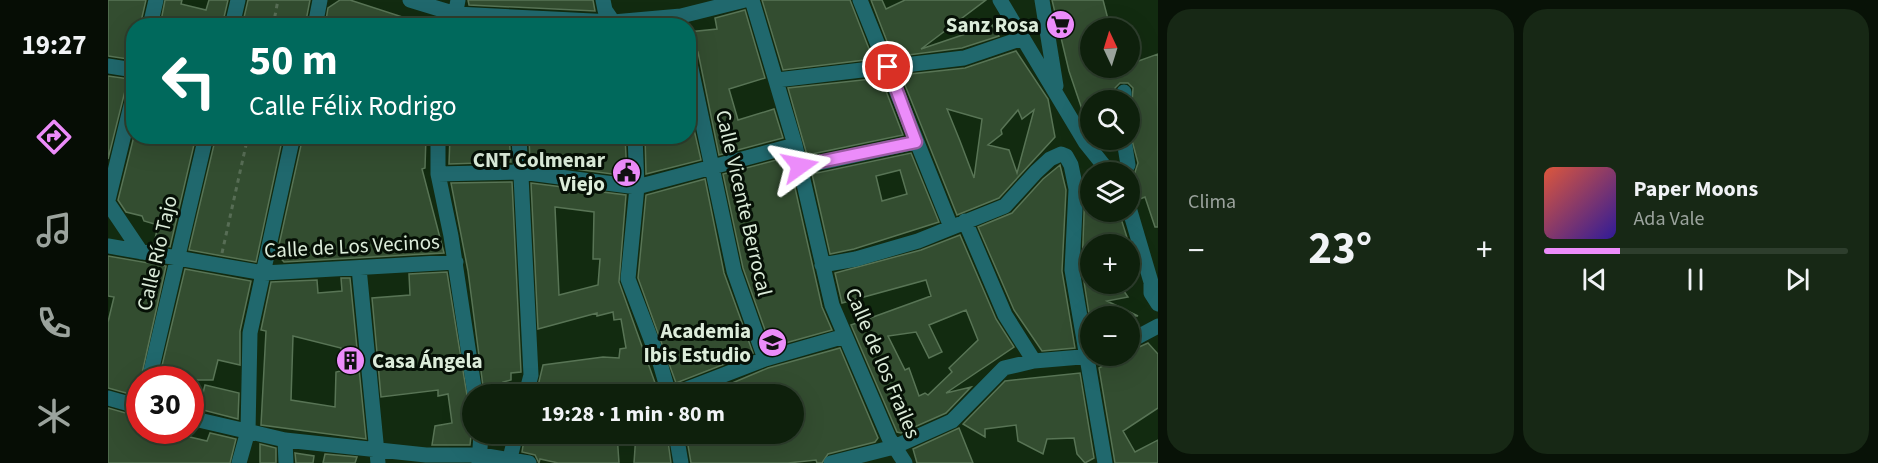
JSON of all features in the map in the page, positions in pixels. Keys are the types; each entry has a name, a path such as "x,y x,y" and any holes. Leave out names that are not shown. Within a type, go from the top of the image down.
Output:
{"street":[{"path":"152,18 156,0"},
{"path":"234,18 238,0"},
{"path":"317,18 320,0"},
{"path":"410,0 456,13 488,18"},
{"path":"603,0 605,10 611,18"},
{"path":"691,18 745,0"},
{"name":"Calle de los Frailes","path":"752,0 795,145 832,305 894,447 905,463"},
{"path":"860,0 916,142 1005,315 1034,361"},
{"path":"1000,0 1085,142 1101,162"},
{"path":"1042,1 1059,98"},
{"path":"777,80 964,58 1023,38"},
{"path":"108,66 126,69"},
{"name":"Calle Vicente Berrocal","path":"696,92 735,271 765,359"},
{"path":"126,126 108,201 141,252"},
{"path":"800,166 916,142"},
{"name":"Calle Río Tajo","path":"152,366 204,144"},
{"path":"239,463 248,430 250,333 291,144"},
{"path":"438,144 438,174 456,262 474,384"},
{"path":"519,144 531,375 529,384"},
{"path":"635,144 637,187 628,279 666,384"},
{"path":"438,174 520,172 637,187 795,145"},
{"path":"822,264 856,259 918,241 1010,202 1036,172 1050,159 1061,154 1066,156 1071,165 1076,189 1072,270 1080,309"},
{"path":"1133,222 1154,283 1151,293 1158,304"},
{"name":"Calle de Los Vecinos","path":"108,246 264,273 456,262"},
{"path":"359,268 377,457"},
{"path":"1140,336 1154,328 1158,344"},
{"path":"700,384 765,359 845,336"},
{"path":"831,463 894,447 951,421 1004,368 1034,361 1080,358"},
{"path":"1091,366 1105,463"},
{"path":"108,398 126,403"},
{"path":"204,421 285,440 377,457 426,455 480,459 510,458 529,463"},
{"path":"285,440 286,463"},
{"path":"480,459 481,444"},
{"path":"510,458 514,444"},
{"path":"678,444 681,463"}],"path":[{"path":"275,18 278,0"},
{"path":"219,266 246,144"}],"building":[{"path":"108,0 146,0 142,18 126,18 126,59 108,56"},
{"path":"165,0 182,0 181,4 206,10 209,0 228,0 224,18 162,18"},
{"path":"248,0 310,0 307,18 244,18"},
{"path":"340,0 350,0 406,18 326,18 328,8"},
{"path":"468,0 593,0 595,11 469,5"},
{"path":"762,0 850,0 873,59 783,70"},
{"path":"871,0 882,0 886,9 905,0 986,0 921,49 992,25 999,36 962,48 893,57"},
{"path":"1052,0 1103,0 1108,18 1080,18 1080,78 1140,78 1140,60 1158,54 1158,227 1155,227 1145,197 1140,199 1140,162 1138,162 1135,150 1140,150 1140,90 1133,90 1128,83 1120,83 1115,90 1080,90 1080,103 1069,71"},
{"path":"745,10 765,78 729,89 738,120 774,109 783,138 719,155 696,51 696,31 717,29 715,18"},
{"path":"1016,51 1048,99 1055,137 999,198 957,215 901,75 965,68","holes":["947,109 982,119 974,178 960,141","1018,110 1022,119 1034,110 1017,173 1009,150 988,145 1002,134 1001,130"]},
{"path":"108,76 126,78 126,89 108,159"},
{"path":"881,78 903,135 807,155 788,88"},
{"path":"696,138 701,160 646,174 645,144 696,144"},
{"path":"132,144 194,144 170,247 154,244 158,225 144,221 142,216 126,212 118,200"},
{"path":"214,144 281,144 256,262 189,250"},
{"path":"301,144 426,144 425,168 422,169 444,253 284,262 277,254"},
{"path":"450,144 510,144 511,162 449,164"},
{"path":"529,144 625,144 627,176 530,163"},
{"path":"911,153 939,222 854,249 830,254 812,174","holes":["900,170 907,194 882,201 876,176"]},
{"path":"788,157 822,307 832,330 771,347 743,268 723,174"},
{"path":"1060,165 1066,190 1062,271 1075,348 1042,351 1014,310 978,227 1012,213 1043,179"},
{"path":"705,179 724,273 753,353 676,383 638,278 646,195"},
{"path":"512,182 521,372 511,373 511,380 503,382 503,384 483,384 468,271 451,183"},
{"path":"531,183 626,195 619,282 655,384 538,384 543,365 603,357 619,358 620,349 626,348 621,319 614,320 613,312 597,316 597,313 538,329","holes":["555,207 594,212 593,259 600,259 598,285 559,295"]},
{"path":"1084,222 1122,222 1126,234 1083,234"},
{"path":"960,235 996,319 1014,347 946,393 971,387 946,413 901,433 897,432 851,325 931,296 926,280 842,303 835,273 921,250","holes":["966,310 978,340 949,368 952,372 928,395 925,393 919,396 909,368 905,370 888,336 916,332 929,358 942,352 929,325"]},
{"path":"108,256 166,266 144,366 126,366 126,393 108,388 108,322 114,297 108,296"},
{"path":"185,269 251,281 240,331 240,365 218,360 213,380 204,380 204,366 162,366"},
{"path":"447,272 465,384 462,384 462,444 470,445 432,445 435,426 452,423 448,394 438,396 438,390 381,397 372,298 410,295 409,274"},
{"path":"341,278 350,278 366,439 261,425 266,331 261,330 271,282 317,280 318,293 342,291","holes":["293,336 341,348 341,371 336,372 335,407 291,400"]},
{"path":"1086,294 1126,294 1128,297 1107,301 1117,306 1088,306"},
{"path":"1148,343 1158,354 1158,408 1123,431 1135,452 1158,440 1158,463 1115,463 1099,368 1103,366 1140,366 1140,347"},
{"path":"840,348 878,438 875,442 828,454 822,463 817,463 816,460 788,463 691,463 688,444 804,444 804,384 730,384 768,368"},
{"path":"1080,373 1094,458 1085,463 1077,454 1074,438 1047,439 1043,454 1018,441 1016,425 985,429 985,437 963,424 1005,381"},
{"path":"205,385 239,393 238,419 204,410"},
{"path":"108,408 126,413 126,444 204,444 210,433 236,439 230,463 108,463"},
{"path":"959,428 973,463 917,463 913,449"},
{"path":"260,444 276,448 276,463 260,463"},
{"path":"523,444 618,444 619,463 558,463 540,459 539,463 535,455 522,452"},
{"path":"635,444 668,444 671,463 634,463"},
{"path":"295,453 314,456 313,463 296,463"},
{"path":"325,454 357,457 355,463 323,463"}],"place":[{"name":"Sanz Rosa","path":"1060,25"},
{"name":"CNT Colmenar Viejo","path":"626,172"},
{"name":"Academia Ibis Estudio","path":"772,343"},
{"name":"Casa Ángela","path":"351,361"}],"route":[{"path":"800,166 916,142 888,67"}]}
